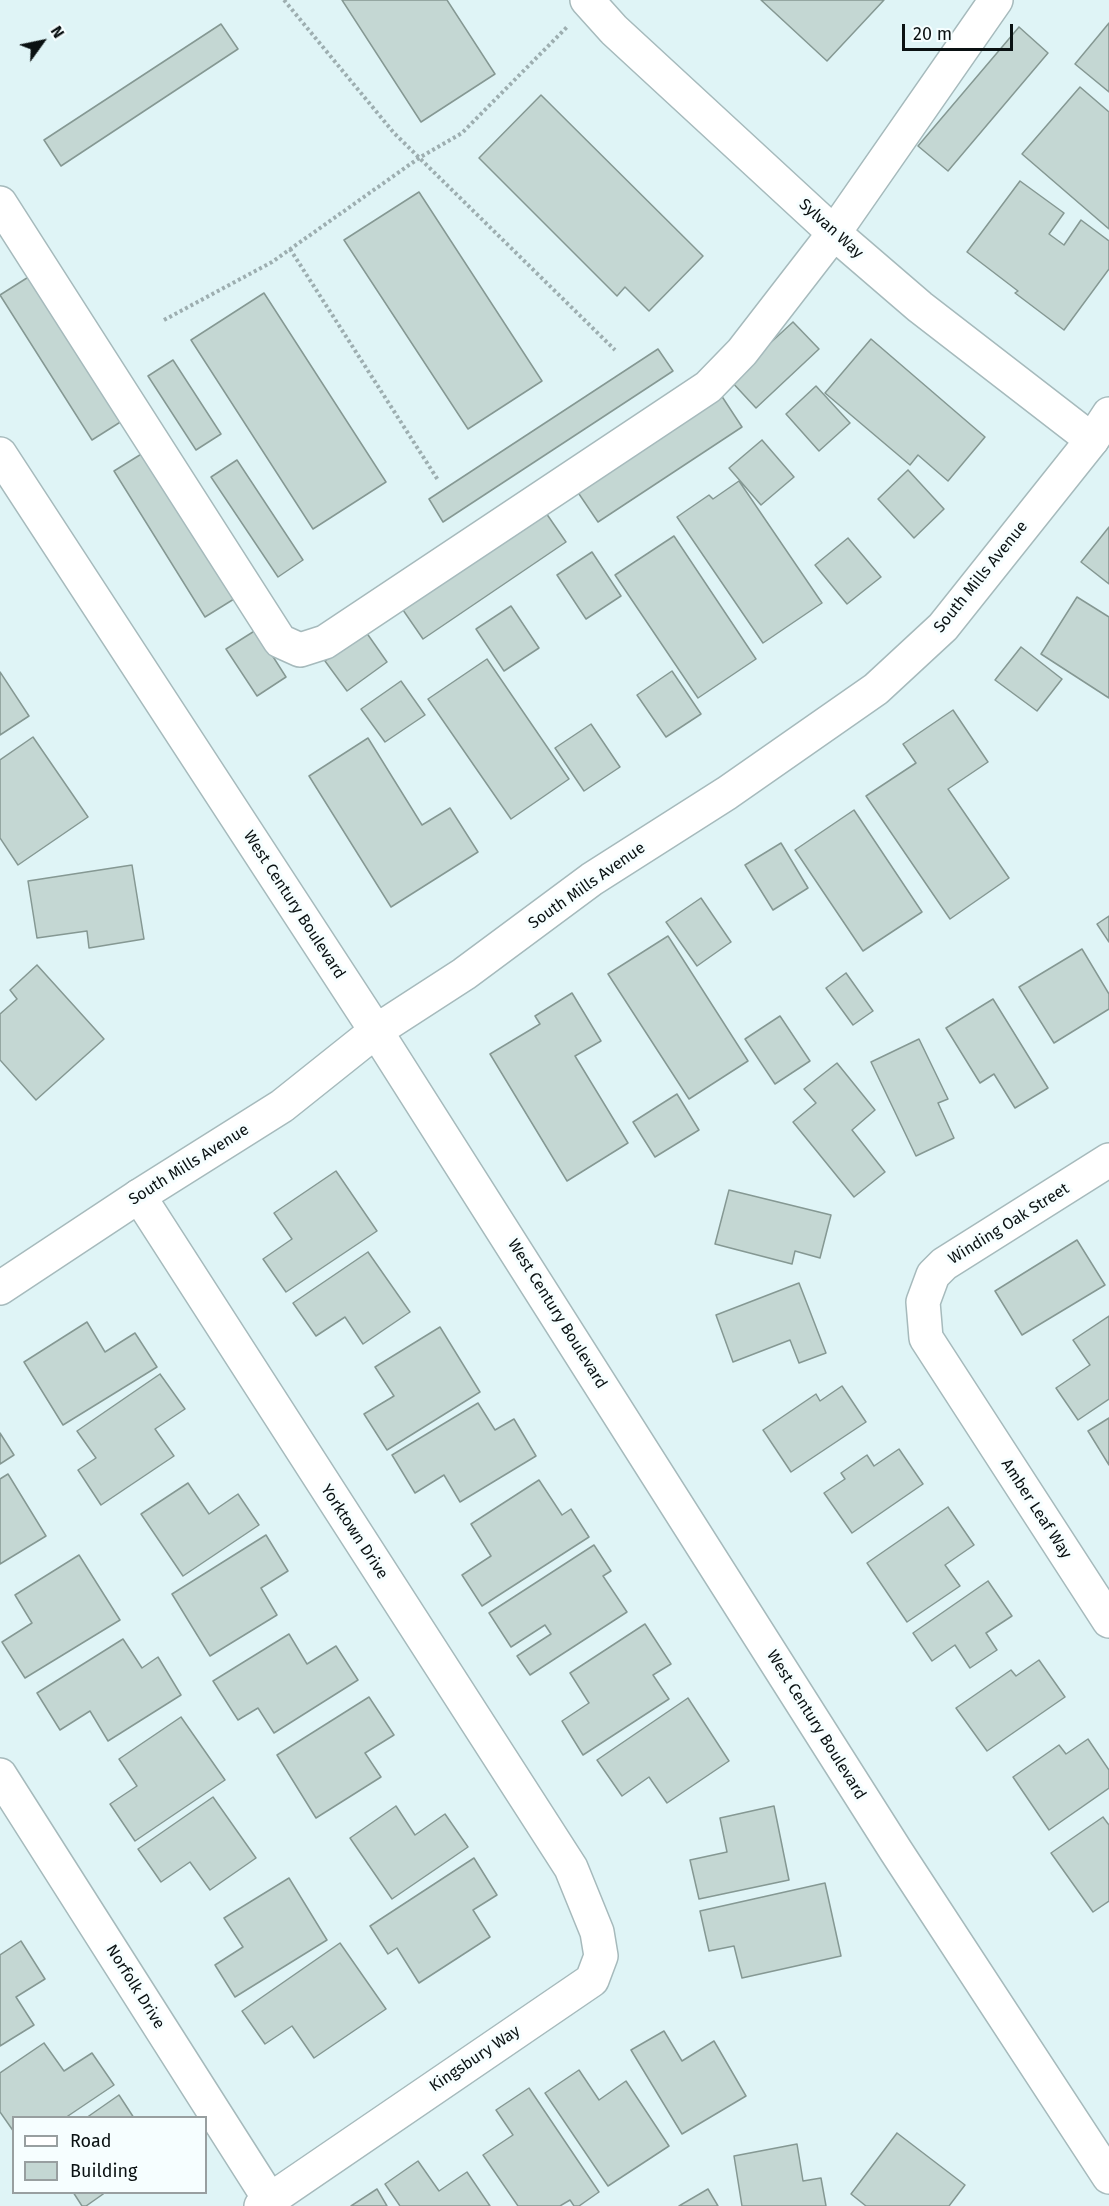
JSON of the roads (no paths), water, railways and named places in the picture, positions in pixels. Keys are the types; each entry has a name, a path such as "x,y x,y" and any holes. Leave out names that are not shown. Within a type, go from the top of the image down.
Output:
{"street":[{"path":"0,203 280,641 300,650 325,642 708,387 742,352 834,233 996,0"},
{"name":"Sylvan Way","path":"589,2 623,39 834,233 920,307 1100,427"},
{"name":"South Mills Avenue","path":"0,1288 139,1196 282,1106 376,1030 465,974 592,879 727,793 876,689 943,627 1100,427"},
{"name":"West Century Boulevard","path":"0,454 376,1030 890,1841 1109,2177"},
{"name":"Winding Oak Street","path":"963,1397 926,1338 923,1302 933,1275 944,1264 1109,1160"},
{"name":"Yorktown Drive","path":"139,1196 571,1868"},
{"name":"Amber Leaf Way","path":"963,1397 1109,1621"},
{"name":"Norfolk Drive","path":"0,1775 266,2203"},
{"name":"Kingsbury Way","path":"266,2203 592,1980 601,1956 597,1932 571,1868"}]}
